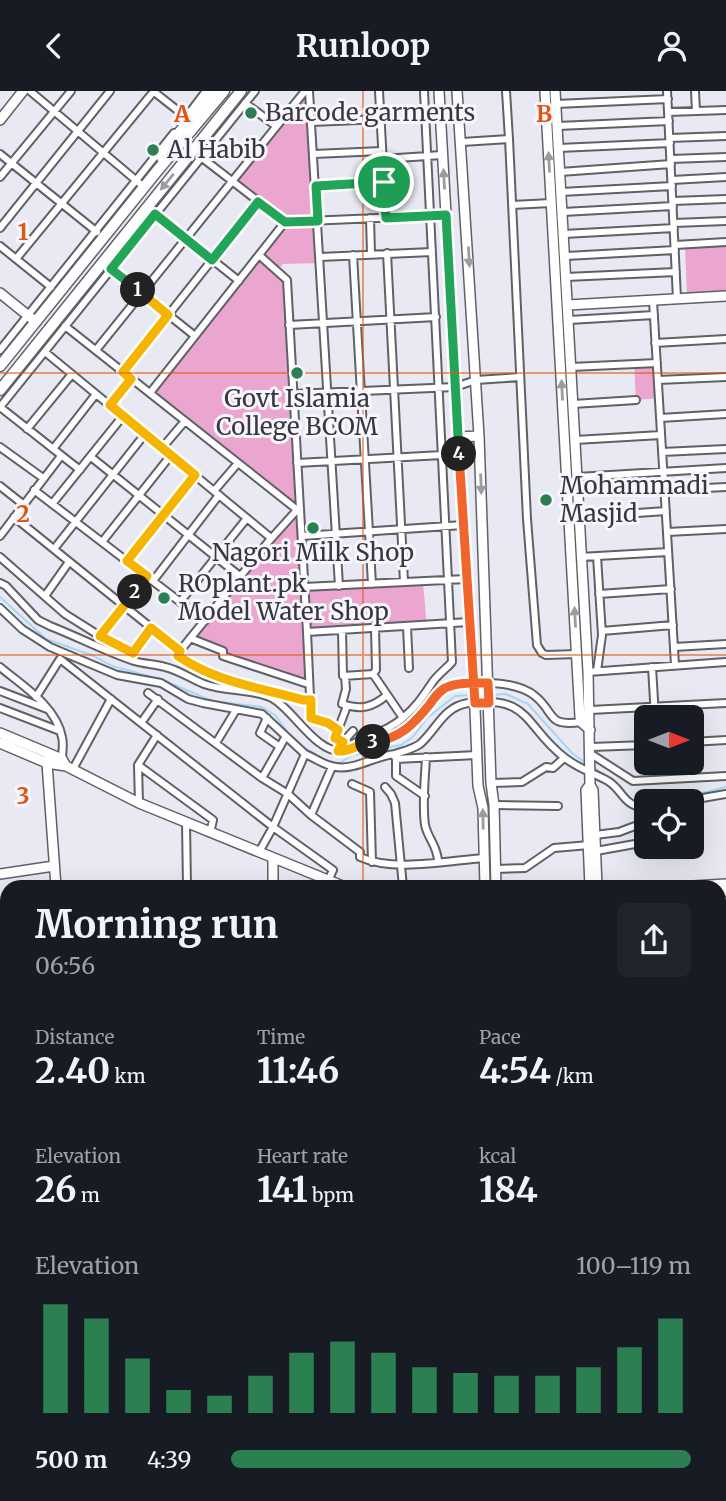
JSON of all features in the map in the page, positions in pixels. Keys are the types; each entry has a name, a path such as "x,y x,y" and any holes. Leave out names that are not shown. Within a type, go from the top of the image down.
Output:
{"main road":[{"path":"0,120 23,91"},
{"path":"0,390 241,91"},
{"path":"439,91 485,880"},
{"path":"457,91 479,436 496,880"},
{"path":"545,91 571,557 582,653 593,671 590,785 593,790 595,835 590,880"},
{"path":"555,91 582,556 581,722 590,730"},
{"path":"157,171 163,155 175,138 219,92"},
{"path":"0,366 64,278 120,210 144,187 219,92"},
{"path":"100,237 111,252"},
{"path":"0,293 32,319"},
{"path":"568,305 726,296"},
{"path":"458,437 479,436"},
{"path":"0,733 48,759"},
{"path":"0,743 67,765 139,803 326,880"},
{"path":"48,759 55,880"},
{"path":"590,785 586,790 596,880"},
{"path":"273,858 273,880"},
{"path":"0,874 54,866"}],"street":[{"path":"30,91 144,187"},
{"path":"0,177 71,91"},
{"path":"0,228 110,91"},
{"path":"16,259 154,91 186,117"},
{"path":"120,210 136,179 206,91"},
{"path":"80,470 0,407 255,91"},
{"path":"307,91 312,122 339,586"},
{"path":"96,350 307,91"},
{"path":"379,91 386,218"},
{"path":"350,746 362,737 389,728 403,718 425,697 433,682 452,662 424,91"},
{"path":"506,91 537,645 546,655 582,653"},
{"path":"667,91 677,299"},
{"path":"695,91 695,111"},
{"path":"556,104 668,99"},
{"path":"245,103 276,126"},
{"path":"668,112 726,110"},
{"path":"312,122 380,119"},
{"path":"558,126 669,121"},
{"path":"559,148 726,136"},
{"path":"462,142 509,139"},
{"path":"0,154 100,237"},
{"path":"314,154 442,155"},
{"path":"201,157 285,222 446,215"},
{"path":"560,171 726,157"},
{"path":"561,192 726,177"},
{"path":"316,186 384,182"},
{"path":"563,212 726,199"},
{"path":"123,372 258,202"},
{"path":"512,205 551,203"},
{"path":"155,214 239,281"},
{"path":"370,218 371,254"},
{"path":"564,234 726,221"},
{"path":"150,393 285,222"},
{"path":"566,256 726,242"},
{"path":"0,246 51,287"},
{"path":"320,257 432,252"},
{"path":"387,253 404,582"},
{"path":"259,255 287,280 311,718 328,723 338,730"},
{"path":"353,255 372,584"},
{"path":"111,269 195,336"},
{"path":"566,277 676,272"},
{"path":"1,347 32,319 51,287 64,278"},
{"path":"653,301 676,665"},
{"path":"569,320 654,315"},
{"path":"289,325 436,317"},
{"path":"65,326 299,511"},
{"path":"655,343 726,339"},
{"path":"45,352 271,538"},
{"path":"571,367 657,363"},
{"path":"27,429 72,374"},
{"path":"293,394 455,387 476,380 520,377"},
{"path":"658,380 726,377"},
{"path":"110,405 131,379"},
{"path":"53,449 96,394"},
{"path":"573,404 636,400"},
{"path":"660,418 726,414"},
{"path":"52,504 123,416"},
{"path":"162,448 185,421"},
{"path":"54,549 145,434"},
{"path":"575,440 661,435"},
{"path":"0,447 43,478"},
{"path":"662,452 726,449"},
{"path":"102,542 171,455"},
{"path":"298,463 442,455"},
{"path":"0,536 61,456"},
{"path":"91,457 241,577"},
{"path":"153,582 238,463"},
{"path":"577,477 726,468"},
{"path":"127,561 195,475"},
{"path":"0,486 24,505"},
{"path":"664,490 726,487"},
{"path":"34,491 205,621"},
{"path":"299,511 271,538 178,656 198,670 227,681 311,700"},
{"path":"579,517 666,511"},
{"path":"14,517 180,651"},
{"path":"180,602 247,518"},
{"path":"0,521 7,526"},
{"path":"302,536 463,525"},
{"path":"667,533 726,529"},
{"path":"571,557 668,552"},
{"path":"597,556 601,631 593,671 726,661"},
{"path":"0,557 65,614 133,653 151,628"},
{"path":"45,596 69,562"},
{"path":"100,636 147,576"},
{"path":"304,587 466,579"},
{"path":"0,583 38,619 50,626 136,662 167,667 206,684 232,691 259,693 274,699 293,715 307,732 324,745 338,751 396,736 411,727 444,688 488,684 524,689 535,696 558,722 581,722"},
{"path":"600,594 671,589"},
{"path":"0,608 22,629 50,647 117,675 161,683 188,699 252,711 267,717 305,754 332,767 347,767 378,756 477,754"},
{"path":"306,632 468,622"},
{"path":"601,631 673,625"},
{"path":"407,627 409,668"},
{"path":"373,674 376,670 375,628"},
{"path":"342,630 343,676 345,675 346,689 342,704 363,708 376,704 387,695"},
{"path":"190,638 223,651 223,656 309,684"},
{"path":"674,647 726,644"},
{"path":"36,697 60,659 273,827 333,870 328,880"},
{"path":"0,667 49,710 61,731 67,765"},
{"path":"652,667 654,705"},
{"path":"373,674 403,718"},
{"path":"345,675 373,674"},
{"path":"0,691 49,710"},
{"path":"148,693 262,778 288,794 360,852 360,857 372,862 401,864 483,858"},
{"path":"67,765 111,699"},
{"path":"141,723 158,699"},
{"path":"395,757 421,743 447,711 474,701 489,701 506,703 519,709 564,758 591,761 633,781 726,776"},
{"path":"690,705 726,703"},
{"path":"343,742 335,738 347,706"},
{"path":"0,708 61,731"},
{"path":"590,710 634,708"},
{"path":"216,743 236,710"},
{"path":"267,717 260,733 280,747"},
{"path":"338,751 353,731"},
{"path":"139,803 138,765 157,736"},
{"path":"262,778 286,736"},
{"path":"704,741 726,740"},
{"path":"591,761 634,748"},
{"path":"259,852 305,754"},
{"path":"395,757 396,776 425,796"},
{"path":"426,757 426,829 438,849 438,861"},
{"path":"491,783 522,782 546,767 553,768 564,758"},
{"path":"591,761 628,802 634,804"},
{"path":"138,765 213,820 210,832"},
{"path":"311,815 332,767"},
{"path":"352,784 370,792 372,862"},
{"path":"385,787 394,803 402,880"},
{"path":"704,798 726,794"},
{"path":"495,805 558,806"},
{"path":"186,823 187,880"},
{"path":"595,835 619,832 634,826"},
{"path":"496,869 525,868 554,848 592,848 634,843"}],"shaded area":[{"path":"309,91 320,263 283,264 277,271 287,280 300,512 150,393 284,223 233,179"},
{"path":"726,245 726,293 687,295 685,247"},
{"path":"657,363 659,398 636,400 634,364"},
{"path":"299,516 308,688 222,660 222,655 189,643 268,546"},
{"path":"423,582 427,627 307,632 304,587"}],"waterway":[{"path":"0,597 46,639 94,656 112,666 163,680 212,701 262,707 275,715 292,738"},
{"path":"491,695 506,694 528,704 572,753 587,764"},
{"path":"298,744 329,762 340,763 352,755 401,745 413,737 427,718 455,696 471,695"},
{"path":"595,768 604,776"},
{"path":"704,792 726,787"}],"place":[{"name":"Barcode garments","path":"251,113"},
{"name":"Al Habib","path":"153,150"},
{"name":"Govt Islamia College BCOM","path":"297,373"},
{"name":"Mohammadi Masjid","path":"546,500"},
{"name":"Nagori Milk Shop","path":"313,528"},
{"name":"ROplant.pk Model Water Shop","path":"164,598"}],"route":[{"path":"384,182 316,186 318,221 285,222 258,202 212,260 155,214 111,269 168,315 123,372 131,379 110,405 195,475 127,561 147,576 100,636 133,653 151,628 180,651 178,656 198,670 264,691 311,700 311,718 328,723 338,730 335,738 343,742 338,751 396,736 411,727 444,688 463,684 474,683 488,683 489,703 475,703 474,683 468,622 446,215 386,218 384,182"}]}
